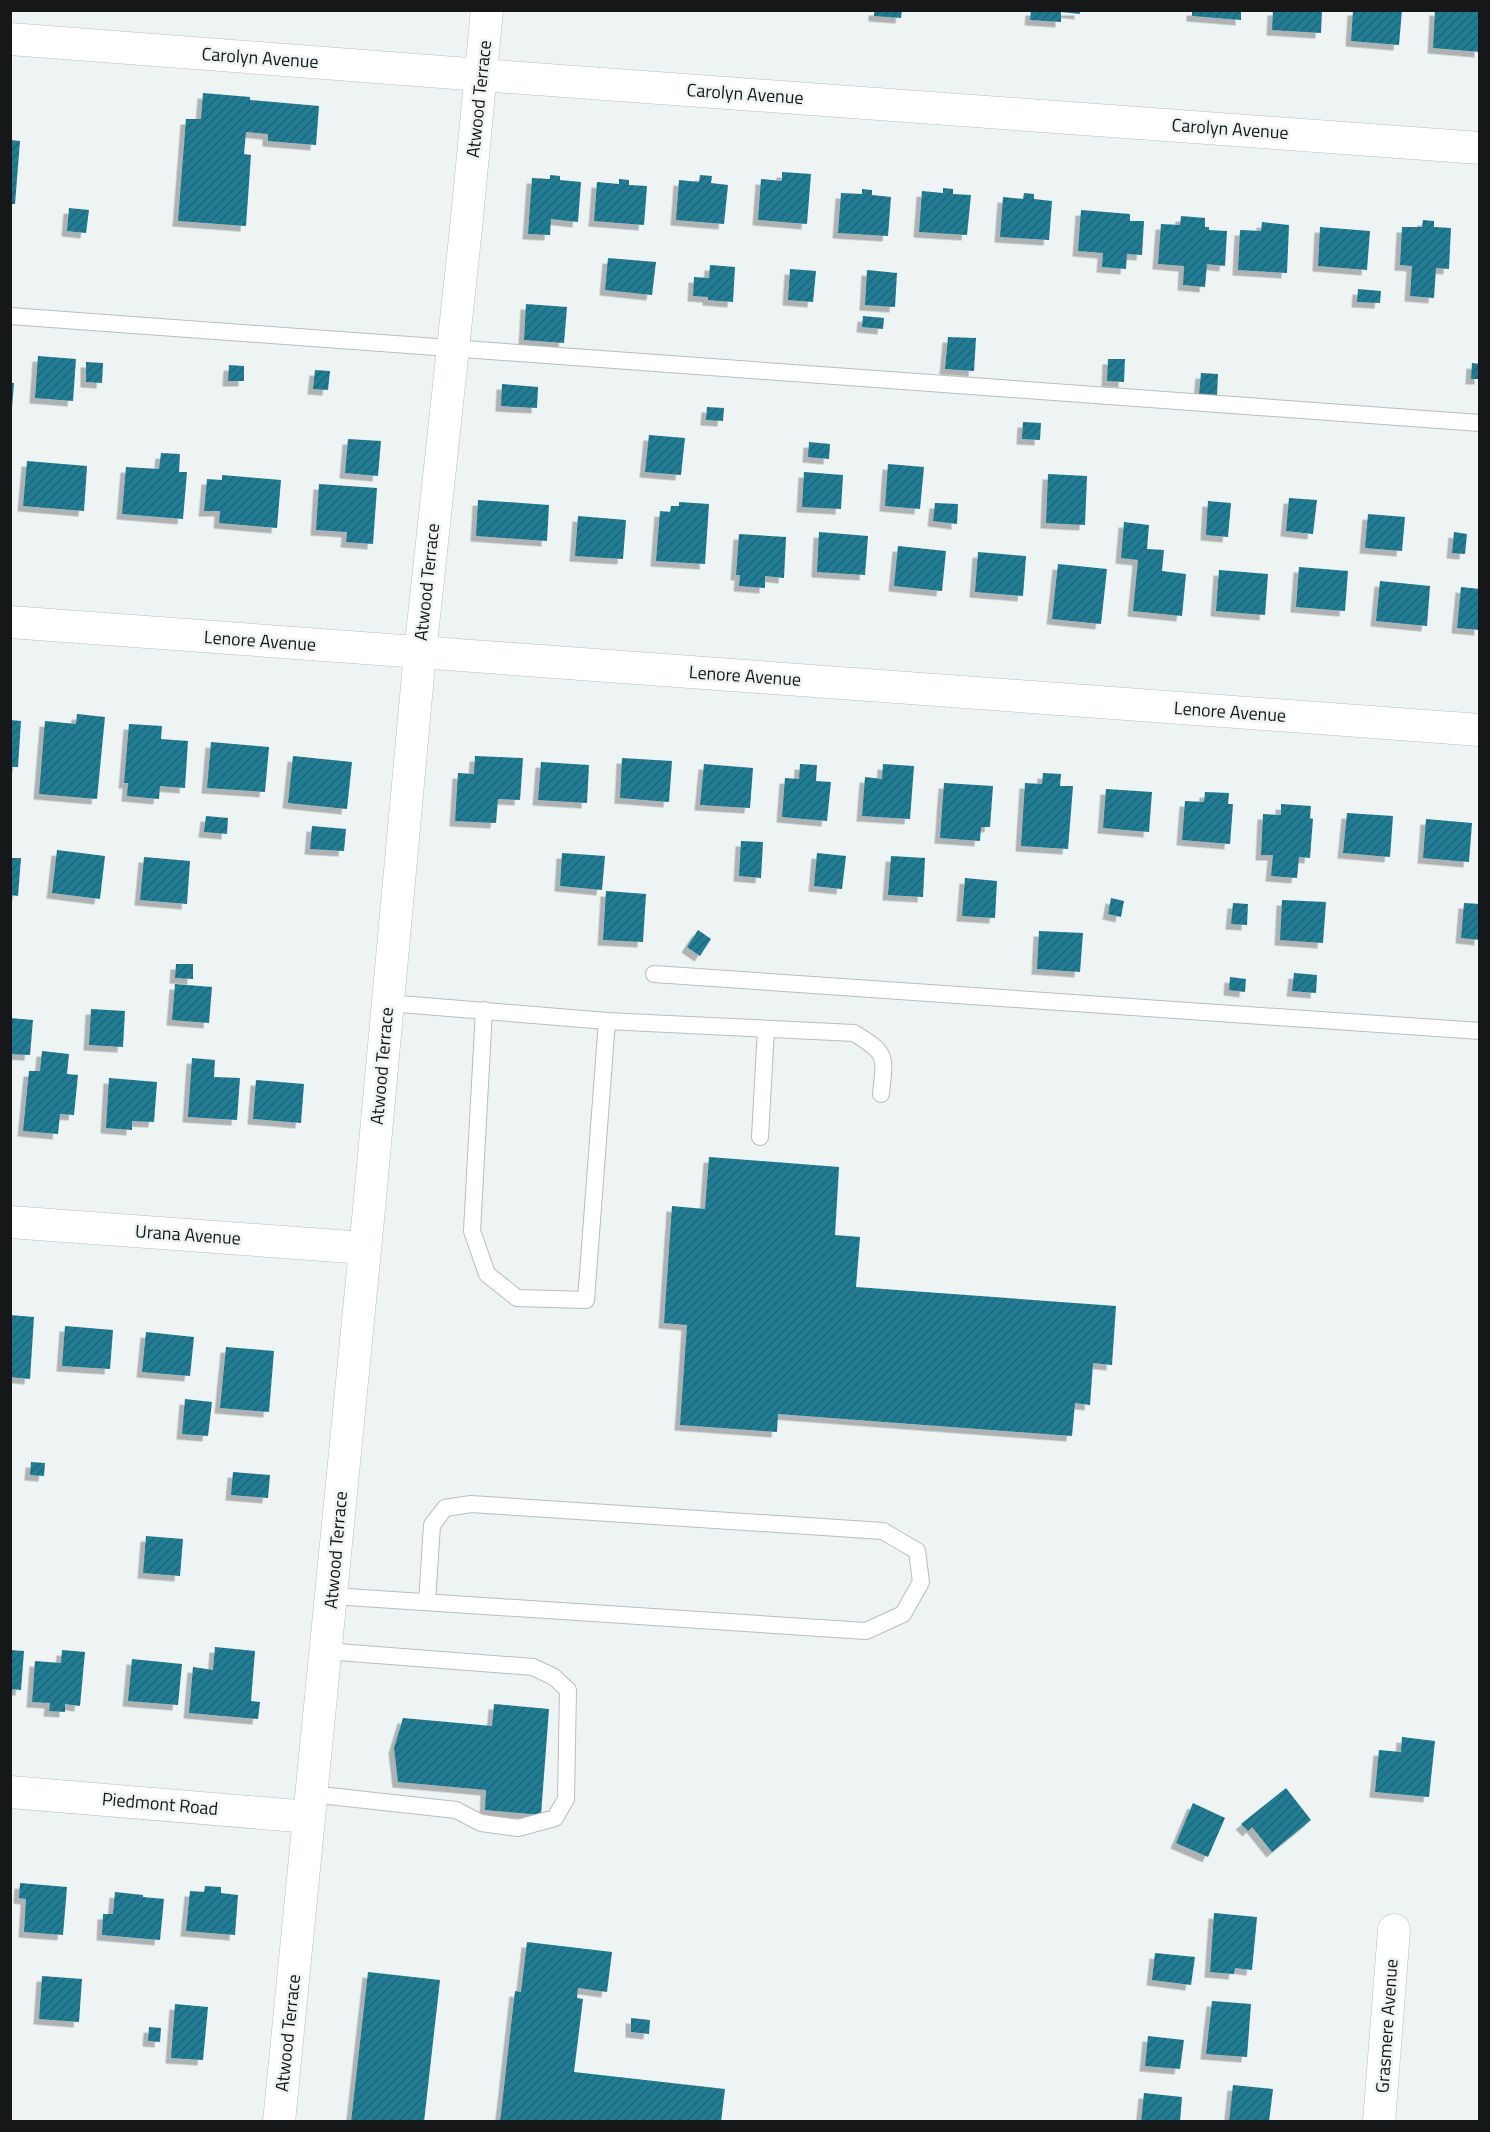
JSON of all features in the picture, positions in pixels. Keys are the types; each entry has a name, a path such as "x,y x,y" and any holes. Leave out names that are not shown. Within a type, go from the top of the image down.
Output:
{"street":[{"name":"Atwood Terrace","path":"279,2121 332,1596 420,653 488,10"},
{"name":"Carolyn Avenue","path":"10,39 1479,148"},
{"name":"Lenore Avenue","path":"10,622 1479,730"},
{"name":"Urana Avenue","path":"10,1222 365,1248"},
{"name":"Piedmont Road","path":"10,1792 310,1806"},
{"name":"Grasmere Avenue","path":"1379,2121 1394,1930"}],"lane":[{"path":"10,316 1479,423"},
{"path":"654,974 1479,1031"},
{"path":"388,1003 607,1021 854,1033 878,1048 884,1062 882,1094"},
{"path":"484,1010 472,1231 487,1274 517,1298 586,1300 607,1021"},
{"path":"760,1137 766,1029"},
{"path":"332,1596 866,1631 903,1614 921,1582 917,1551 883,1531 471,1504 446,1508 432,1525 428,1602"},
{"path":"310,1806 456,1810 481,1823 518,1828 555,1818 566,1799 568,1690 554,1677 533,1667 325,1651"}],"building":[{"path":"874,10 902,10 901,18 874,16"},
{"path":"1031,10 1080,10 1080,14 1061,12 1061,22 1030,20"},
{"path":"1192,10 1241,10 1241,20 1192,16"},
{"path":"1273,10 1322,10 1321,33 1272,30"},
{"path":"1353,10 1402,10 1399,45 1351,41"},
{"path":"1435,10 1480,12 1480,52 1433,48"},
{"path":"203,93 319,106 316,145 268,141 268,134 246,132 244,154 251,155 246,226 178,221 186,119 201,119"},
{"path":"10,140 20,141 15,204 10,204"},
{"path":"782,172 811,174 807,224 758,220 761,179 782,181"},
{"path":"550,175 560,176 560,180 581,182 578,222 551,219 550,235 528,234 532,178 550,179"},
{"path":"700,175 712,176 711,183 728,185 724,224 676,220 679,180 699,182"},
{"path":"619,179 629,180 629,185 647,186 644,225 594,221 597,182 619,184"},
{"path":"943,188 953,189 953,194 971,195 967,235 919,232 922,191 943,193"},
{"path":"862,189 872,190 872,195 891,197 888,236 838,233 841,193 862,194"},
{"path":"1024,193 1034,194 1034,199 1052,201 1049,240 1000,237 1003,197 1023,199"},
{"path":"69,208 89,210 86,233 67,231"},
{"path":"1081,210 1130,214 1130,221 1144,221 1142,255 1127,254 1126,269 1102,267 1103,253 1078,251"},
{"path":"1181,216 1205,218 1205,227 1209,227 1209,230 1227,231 1225,266 1207,264 1205,287 1183,285 1184,266 1158,264 1161,224 1180,225"},
{"path":"1423,220 1434,221 1434,227 1451,228 1449,269 1436,268 1434,298 1410,296 1412,266 1400,265 1402,227 1422,227"},
{"path":"1262,222 1289,225 1287,273 1238,270 1240,230 1261,231"},
{"path":"1320,227 1370,231 1367,270 1318,266"},
{"path":"608,258 656,262 652,295 605,290"},
{"path":"710,265 735,267 733,302 693,296 694,277 709,278"},
{"path":"790,269 816,271 813,302 788,300"},
{"path":"867,270 897,273 895,307 865,305"},
{"path":"1358,289 1381,291 1380,303 1357,302"},
{"path":"526,304 567,307 564,343 524,340"},
{"path":"863,316 884,318 883,329 862,327"},
{"path":"948,337 976,338 974,371 945,369"},
{"path":"38,356 76,359 73,401 35,398"},
{"path":"1108,359 1125,359 1124,382 1107,381"},
{"path":"86,362 103,363 102,383 86,382"},
{"path":"1472,363 1480,364 1480,379 1471,379"},
{"path":"229,365 244,366 244,381 228,381"},
{"path":"315,370 330,371 328,390 313,389"},
{"path":"1201,373 1218,374 1217,396 1199,394"},
{"path":"10,383 14,383 12,407 10,407"},
{"path":"502,384 538,387 537,408 501,406"},
{"path":"707,407 724,408 723,421 706,420"},
{"path":"1023,422 1041,423 1040,440 1022,439"},
{"path":"649,435 685,438 681,475 645,472"},
{"path":"348,439 381,441 378,476 345,473"},
{"path":"809,442 830,444 829,459 808,457"},
{"path":"161,453 180,454 179,472 187,472 183,519 122,514 126,467 159,469"},
{"path":"27,461 87,466 84,511 23,506"},
{"path":"888,464 924,467 920,509 885,506"},
{"path":"804,472 843,475 841,509 802,507"},
{"path":"1048,474 1087,476 1085,525 1046,523"},
{"path":"222,475 281,480 277,528 219,523 220,511 204,511 207,479 222,480"},
{"path":"319,484 377,488 373,544 346,542 347,532 316,530"},
{"path":"1289,498 1317,500 1313,534 1286,531"},
{"path":"478,500 549,505 547,541 476,536"},
{"path":"1208,501 1231,503 1228,537 1206,535"},
{"path":"679,502 709,504 705,564 656,561 660,511 670,512 671,506 679,506"},
{"path":"935,503 958,504 957,524 933,521"},
{"path":"1368,514 1405,517 1402,551 1365,548"},
{"path":"578,516 626,520 623,559 575,556"},
{"path":"1124,522 1149,525 1147,549 1164,550 1162,571 1186,574 1182,616 1133,611 1138,560 1121,558"},
{"path":"819,532 868,536 865,575 817,572"},
{"path":"1454,532 1467,534 1465,554 1452,553"},
{"path":"739,534 786,537 784,578 765,576 765,588 739,586 740,575 736,575"},
{"path":"898,546 946,551 942,591 894,586"},
{"path":"978,552 1026,556 1023,596 975,592"},
{"path":"1058,564 1107,569 1101,624 1052,619"},
{"path":"1299,567 1348,571 1345,611 1296,607"},
{"path":"1219,570 1268,574 1265,615 1216,611"},
{"path":"1380,581 1430,586 1427,626 1376,621"},
{"path":"1461,587 1480,589 1480,630 1457,628"},
{"path":"77,714 105,717 97,799 39,794 45,721 76,724"},
{"path":"10,720 21,721 18,767 10,767"},
{"path":"129,724 162,726 161,739 188,741 185,788 160,786 159,799 127,796 128,783 124,783"},
{"path":"211,742 269,747 265,792 207,788"},
{"path":"293,756 352,762 347,809 288,803"},
{"path":"475,756 523,758 520,800 498,799 496,823 455,821 458,773 474,774"},
{"path":"622,758 672,761 669,802 620,798"},
{"path":"541,762 589,765 587,803 538,800"},
{"path":"704,764 753,768 750,808 700,805"},
{"path":"800,764 817,765 816,781 831,782 827,821 782,817 785,778 799,779"},
{"path":"883,764 914,766 910,819 862,816 865,777 882,779"},
{"path":"1043,773 1061,774 1060,786 1073,786 1068,849 1021,846 1025,783 1042,784"},
{"path":"944,783 993,786 990,827 981,827 980,841 940,838"},
{"path":"1106,789 1152,792 1149,832 1103,828"},
{"path":"1205,792 1229,793 1228,804 1233,804 1230,844 1182,840 1185,801 1204,802"},
{"path":"1281,804 1311,806 1310,818 1313,819 1310,858 1299,857 1297,878 1271,876 1273,855 1261,855 1263,814 1281,815"},
{"path":"1347,813 1393,816 1390,857 1343,853"},
{"path":"206,816 228,818 227,834 204,832"},
{"path":"1426,819 1472,823 1469,862 1423,858"},
{"path":"312,826 346,829 344,851 310,849"},
{"path":"741,841 763,842 761,878 739,876"},
{"path":"57,850 105,856 100,899 52,893"},
{"path":"562,853 605,856 602,890 560,886"},
{"path":"817,853 846,856 842,889 814,886"},
{"path":"891,856 925,858 923,897 888,895"},
{"path":"144,857 190,861 187,904 140,900"},
{"path":"10,858 21,858 18,896 10,895"},
{"path":"965,878 997,881 995,918 962,916"},
{"path":"606,891 646,894 643,942 603,940"},
{"path":"1111,898 1124,901 1121,917 1108,914"},
{"path":"1282,900 1326,902 1323,943 1280,940"},
{"path":"1233,903 1248,904 1247,925 1231,924"},
{"path":"1464,903 1480,904 1480,940 1461,938"},
{"path":"698,930 711,939 700,956 687,947"},
{"path":"1039,931 1083,933 1080,972 1037,969"},
{"path":"176,964 193,964 193,979 175,978"},
{"path":"1294,973 1317,975 1316,993 1292,991"},
{"path":"1230,977 1246,979 1245,992 1229,990"},
{"path":"175,984 212,987 209,1023 172,1020"},
{"path":"91,1009 125,1011 123,1047 89,1045"},
{"path":"10,1018 33,1020 30,1055 10,1054"},
{"path":"42,1051 69,1054 67,1074 78,1075 74,1115 60,1114 58,1134 23,1131 29,1071 40,1071"},
{"path":"192,1058 215,1060 214,1077 240,1078 237,1120 188,1117"},
{"path":"109,1078 157,1082 154,1122 132,1121 132,1130 106,1128"},
{"path":"256,1080 304,1084 301,1123 253,1119"},
{"path":"709,1157 839,1167 835,1235 860,1237 856,1287 1116,1306 1112,1365 1093,1363 1090,1405 1075,1403 1072,1436 778,1414 777,1432 680,1425 687,1325 664,1323 672,1206 705,1209"},
{"path":"10,1315 34,1317 30,1379 10,1377"},
{"path":"65,1326 113,1330 110,1369 62,1366"},
{"path":"146,1332 194,1337 190,1376 142,1372"},
{"path":"226,1347 274,1351 269,1412 220,1408"},
{"path":"185,1399 212,1402 208,1436 182,1434"},
{"path":"31,1462 45,1463 44,1476 30,1475"},
{"path":"233,1472 270,1475 268,1498 231,1495"},
{"path":"146,1536 183,1539 180,1576 143,1573"},
{"path":"215,1647 255,1651 251,1701 260,1702 258,1719 189,1713 193,1667 213,1670"},
{"path":"10,1650 24,1651 21,1690 10,1689"},
{"path":"62,1650 85,1652 80,1706 65,1704 65,1712 49,1711 50,1703 32,1702 35,1661 61,1663"},
{"path":"132,1659 182,1664 178,1705 128,1701"},
{"path":"494,1704 549,1709 541,1815 485,1810 486,1790 398,1782 394,1748 403,1718 492,1726"},
{"path":"1402,1737 1435,1741 1429,1797 1375,1792 1379,1750 1401,1752"},
{"path":"1286,1788 1311,1820 1272,1852 1252,1827 1248,1831 1241,1824"},
{"path":"1193,1803 1225,1818 1208,1857 1176,1843"},
{"path":"20,1883 67,1887 63,1935 24,1932 26,1899 19,1898"},
{"path":"205,1886 221,1887 221,1893 238,1895 235,1935 186,1931 190,1891 204,1892"},
{"path":"115,1892 164,1899 160,1940 102,1935 103,1914 113,1914"},
{"path":"1214,1913 1257,1917 1252,1970 1235,1968 1234,1974 1210,1972"},
{"path":"527,1942 612,1952 607,1992 578,1988 577,1998 583,1999 574,2072 725,2089 721,2122 500,2122 515,1991 521,1992"},
{"path":"1155,1953 1195,1957 1191,1985 1152,1980"},
{"path":"368,1972 440,1980 424,2122 351,2122"},
{"path":"42,1976 82,1979 79,2022 39,2019"},
{"path":"1212,2001 1251,2004 1247,2057 1206,2054"},
{"path":"175,2004 208,2007 203,2060 171,2058"},
{"path":"631,2018 650,2020 649,2034 631,2032"},
{"path":"149,2027 161,2028 160,2042 148,2041"},
{"path":"1148,2036 1184,2040 1180,2069 1145,2066"},
{"path":"1233,2085 1273,2089 1269,2122 1229,2122"},
{"path":"1144,2093 1182,2097 1180,2122 1141,2122"}]}
